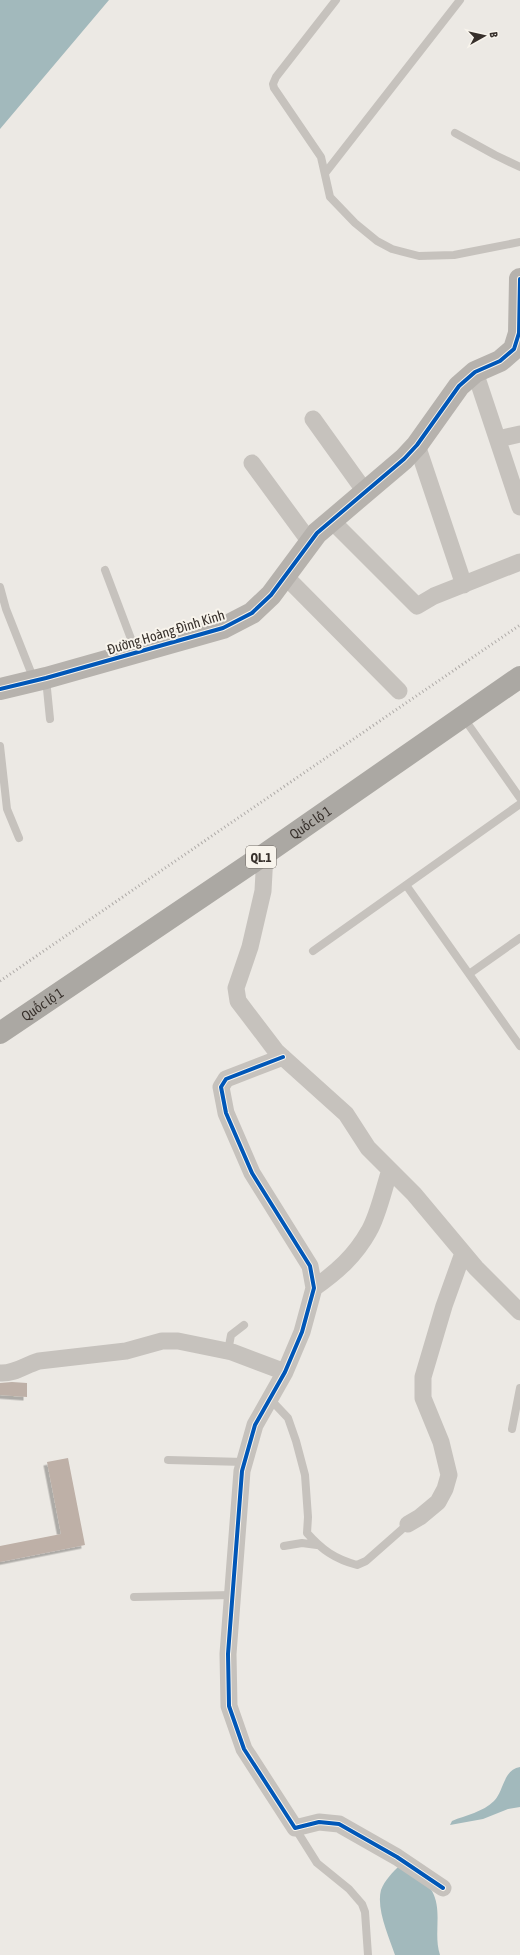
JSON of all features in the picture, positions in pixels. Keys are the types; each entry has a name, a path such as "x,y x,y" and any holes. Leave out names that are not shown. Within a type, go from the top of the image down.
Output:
{"highway":[{"name":"Quốc lộ 1","path":"0,1033 265,854 520,677"}],"street":[{"name":"Đường Hoàng Đình Kinh","path":"0,689 40,680 223,628 252,613 271,595 310,542 404,459 417,445 459,386 475,372 508,355 518,346 520,333 520,279"},
{"path":"475,372 520,507"},
{"path":"313,419 366,492"},
{"path":"498,439 520,434"},
{"path":"417,445 464,585"},
{"path":"252,463 310,542"},
{"path":"332,521 417,606 434,596 520,562"},
{"path":"285,576 399,691"},
{"path":"265,854 263,890 250,947 236,988 238,1001 276,1051 346,1114 368,1148 414,1194 463,1253 520,1312"},
{"path":"283,1056 226,1079 221,1087 226,1113 252,1173 310,1266 314,1288 302,1332 284,1372 255,1425 242,1471 228,1654 229,1706 244,1749 295,1828 319,1822 339,1824 398,1857 443,1888"},
{"path":"314,1288 337,1273 352,1257 370,1230 390,1170"},
{"path":"408,1524 420,1517 438,1502 449,1475 441,1442 422,1398 423,1377 444,1306 463,1253"},
{"path":"0,1374 17,1371 27,1364 39,1361 126,1351 162,1341 196,1343 228,1351 284,1372"}],"lane":[{"path":"336,0 276,77 273,84 274,88 318,151 326,172 326,184 330,197 355,223 377,241 392,249 419,256 454,255 520,242"},
{"path":"326,172 460,0"},
{"path":"455,134 495,156 520,167"},
{"path":"105,570 136,652"},
{"path":"0,587 6,609 40,680 50,719"},
{"path":"463,717 520,798"},
{"path":"0,746 7,809 19,838"},
{"path":"314,951 520,804"},
{"path":"406,885 520,1046"},
{"path":"469,974 520,938"},
{"path":"228,1351 231,1335 244,1325"},
{"path":"512,1429 520,1388"},
{"path":"270,1398 288,1418 296,1441 305,1475 308,1517 307,1534 317,1545 339,1560 357,1565 366,1561 408,1524"},
{"path":"168,1460 244,1462"},
{"path":"284,1546 302,1543 317,1545"},
{"path":"134,1597 232,1595"},
{"path":"295,1828 317,1862 356,1896 362,1904 365,1912 368,1955"}],"water":[{"path":"0,0 109,0 0,129"},
{"path":"520,1767 520,1807 508,1809 483,1819 450,1825 452,1821 480,1811 490,1805 497,1797 510,1772"},
{"path":"400,1865 422,1881 432,1891 437,1906 437,1939 440,1955 395,1955 384,1923 380,1906 380,1898 384,1883"}],"building":[{"path":"0,1383 27,1383 27,1397 0,1395"},
{"path":"68,1458 85,1545 0,1562 0,1546 61,1534 47,1462"}],"railway":[{"path":"0,981 520,625"}],"cycle path":[{"path":"0,689 46,678 223,628 252,613 271,595 317,533 404,459 417,445 459,386 475,372 500,361 514,349 519,333 520,279"},
{"path":"283,1057 226,1079 221,1087 226,1113 252,1173 310,1266 314,1288 302,1332 285,1372 255,1425 242,1471 228,1654 229,1706 244,1749 295,1828 319,1822 339,1824 397,1857 443,1888"}]}
